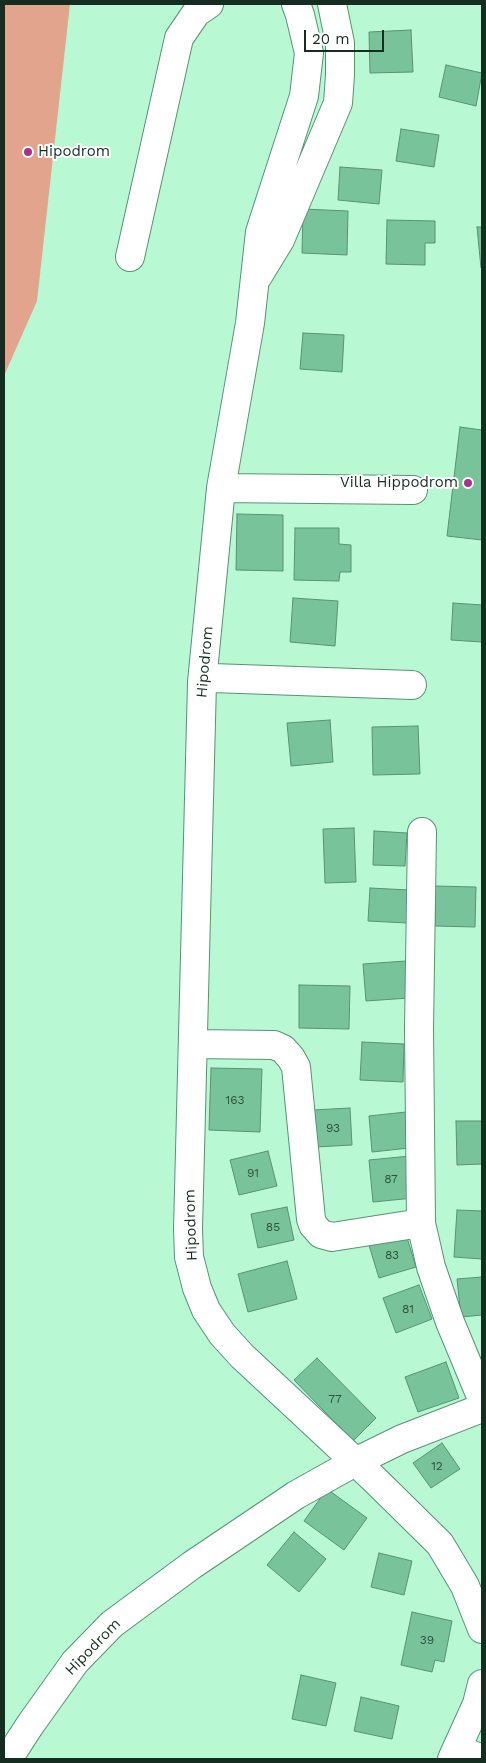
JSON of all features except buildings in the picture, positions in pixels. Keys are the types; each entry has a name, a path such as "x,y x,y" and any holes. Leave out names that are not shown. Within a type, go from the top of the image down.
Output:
{"street":[{"path":"130,257 179,38 196,12 209,4"},
{"name":"Hipodrom","path":"296,4 310,54 304,96 260,232 250,323 221,488 202,682 188,1229 189,1257 197,1288 206,1310 222,1334 242,1356 374,1479 440,1544 465,1586 482,1629"},
{"name":"Hipodrom","path":"254,284 280,240 338,103 340,43 332,4"},
{"path":"221,488 413,490"},
{"path":"202,682 212,678 412,684"},
{"path":"422,832 419,1029 421,1224 430,1267 446,1313 482,1399"},
{"path":"193,1044 274,1044 283,1049 291,1058 296,1066 311,1219 320,1234 332,1237 421,1224"},
{"name":"Hipodrom","path":"8,1759 75,1662 112,1624 192,1565 296,1495 355,1462 402,1439 482,1408"},
{"path":"464,1756 482,1684"}],"shaded area":[{"name":"Hipodrom","path":"4,4 70,4 37,301 4,376"}],"place":[{"name":"Hipodrom","path":"28,152"},
{"name":"Villa Hippodrom","path":"468,483"}]}
